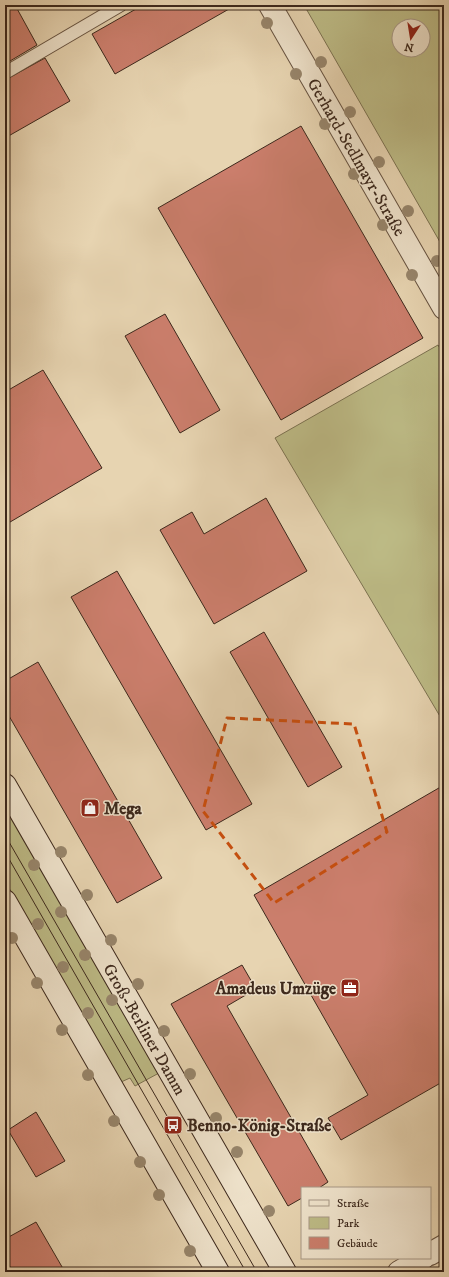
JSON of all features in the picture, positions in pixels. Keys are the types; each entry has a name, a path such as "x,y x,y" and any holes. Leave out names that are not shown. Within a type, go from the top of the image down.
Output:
{"main road":[{"name":"Gerhard-Sedlmayr-Straße","path":"270,5 444,308"},
{"name":"Groß-Berliner Damm","path":"5,785 285,1272"},
{"path":"5,901 218,1272"},
{"path":"431,1253 444,1246"},
{"path":"399,1272 421,1259"}],"lane":[{"path":"5,72 121,5"}],"highlighted area":[{"path":"227,718 354,724 387,832 274,903 203,811"}],"green space":[{"path":"304,5 444,5 444,249"},
{"path":"438,345 444,355 444,723 275,438"},
{"path":"5,806 159,1073 135,1086 130,1078 121,1082 5,881"}],"building":[{"path":"5,5 15,5 37,45 5,64"},
{"path":"143,5 236,5 115,74 92,34"},
{"path":"45,58 70,101 5,138 5,80"},
{"path":"301,126 423,338 281,420 158,208"},
{"path":"165,314 220,410 180,433 125,336"},
{"path":"43,370 102,468 5,525 5,392"},
{"path":"266,498 307,571 214,624 160,530 192,512 204,534"},
{"path":"117,571 252,804 206,830 71,597"},
{"path":"264,632 342,767 308,787 230,652"},
{"path":"38,662 162,878 117,903 5,709 5,681"},
{"path":"444,785 444,1081 341,1140 328,1118 368,1095 254,895"},
{"path":"242,965 256,989 227,1006 328,1182 320,1187 301,1187 301,1199 288,1206 171,1004"},
{"path":"36,1112 65,1161 36,1177 8,1130"},
{"path":"36,1222 65,1272 13,1272 5,1258 5,1239"}],"tram line":[{"path":"5,835 257,1272"},
{"path":"5,852 246,1272"}],"place":[{"name":"Mega","path":"90,808"},
{"name":"Amadeus Umzüge","path":"350,988"},
{"name":"Benno-König-Straße","path":"173,1125"}]}
